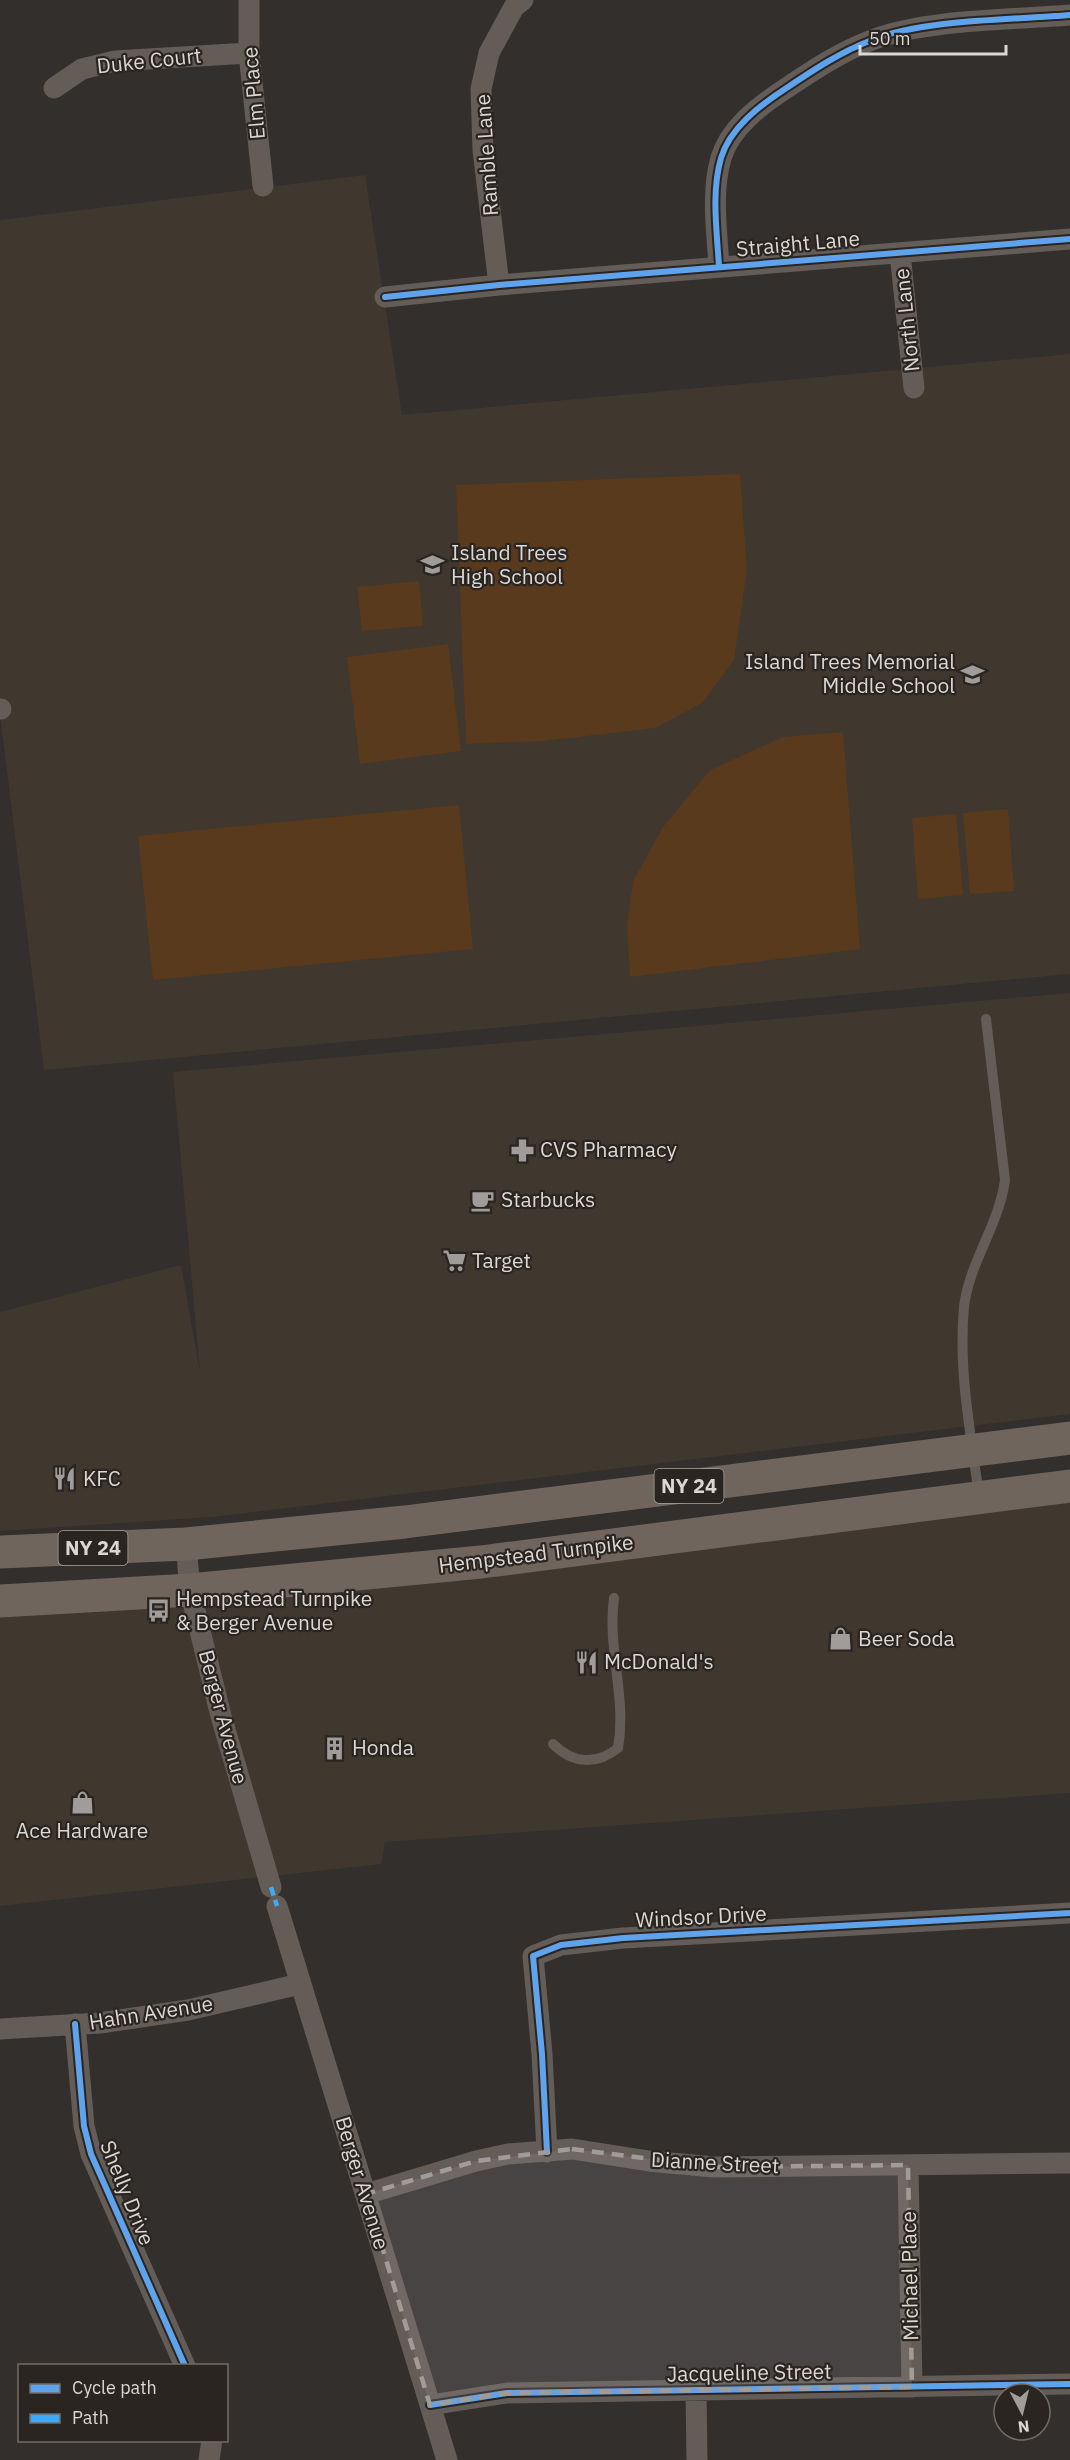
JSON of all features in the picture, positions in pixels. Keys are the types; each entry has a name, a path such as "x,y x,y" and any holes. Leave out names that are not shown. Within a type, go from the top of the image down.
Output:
{"main road":[{"name":"NY 24","path":"0,1552 186,1544 441,1518 1070,1438"},
{"name":"Hempstead Turnpike","path":"0,1601 190,1590 480,1562 1070,1486"}],"street":[{"name":"Elm Place","path":"249,0 249,53 263,186"},
{"name":"Ramble Lane","path":"499,285 483,150 481,89 489,53 514,8 523,0"},
{"path":"719,267 715,195 721,157 742,123 768,100 831,59 872,39 917,28 1070,15"},
{"name":"Duke Court","path":"54,88 82,69 115,61 249,53"},
{"name":"Straight Lane","path":"385,297 499,285 1070,239"},
{"name":"North Lane","path":"900,253 914,388"},
{"name":"Berger Avenue","path":"186,1544 190,1590 221,1716 300,1984 447,2460"},
{"name":"Windsor Drive","path":"547,2152 542,2054 533,1956 561,1945 623,1938 1070,1913"},
{"name":"Hahn Avenue","path":"0,2029 100,2023 188,2010 300,1984"},
{"name":"Shelly Drive","path":"75,2024 84,2126 91,2154 184,2364"},
{"name":"Dianne Street","path":"366,2194 476,2161 508,2154 572,2148 649,2161 714,2167 1070,2163"},
{"name":"Michael Place","path":"908,2165 912,2386"},
{"name":"Jacqueline Street","path":"430,2405 507,2393 1070,2384"},
{"path":"696,2390 697,2460"},
{"path":"209,2460 212,2442"}],"lane":[{"path":"979,1498 966,1383 964,1308 970,1279 1002,1199 1005,1180 986,1019"},
{"path":"553,1744 565,1756 579,1760 608,1755 618,1748 622,1718 610,1623 614,1598"}],"highlighted area":[{"path":"572,2149 714,2167 908,2165 912,2387 507,2393 430,2405 366,2194 476,2161"}],"shaded area":[{"name":"Island Trees High School","path":"365,175 402,415 1070,354 1070,974 44,1070 0,714 0,220"},
{"path":"740,474 747,570 734,660 702,703 655,728 543,741 466,744 456,485"},
{"path":"419,581 423,626 362,631 357,587"},
{"path":"448,644 461,751 360,764 347,657"},
{"path":"843,732 860,949 630,977 627,926 633,881 663,827 710,770 783,737"},
{"path":"459,805 473,949 153,980 138,836"},
{"path":"1008,809 1014,891 970,894 963,813"},
{"path":"956,814 963,895 918,899 912,818"},
{"path":"1070,993 1070,1414 212,1517 0,1531 0,1312 181,1265 200,1372 173,1072"},
{"path":"1070,1494 1070,1793 385,1842 381,1864 0,1906 0,1610"}],"marked path":[{"path":"271,1887 277,1906"}],"cycle path":[{"path":"719,267 715,198 721,158 738,127 775,96 838,56 893,33 943,24 1070,15"},
{"path":"385,297 499,285 1070,239"},
{"path":"547,2152 542,2054 533,1956 561,1945 623,1938 1070,1913"},
{"path":"75,2024 84,2126 91,2154 184,2364"},
{"path":"430,2405 507,2393 1070,2384"}],"place":[{"name":"Island Trees High School","path":"433,565"},
{"name":"Island Trees Memorial Middle School","path":"973,674"},
{"name":"CVS Pharmacy","path":"522,1150"},
{"name":"Starbucks","path":"483,1200"},
{"name":"Target","path":"454,1261"},
{"name":"KFC","path":"65,1479"},
{"name":"Hempstead Turnpike & Berger Avenue","path":"158,1611"},
{"name":"Beer Soda","path":"840,1639"},
{"name":"McDonald's","path":"586,1662"},
{"name":"Honda","path":"334,1748"},
{"name":"Ace Hardware","path":"82,1803"}]}
